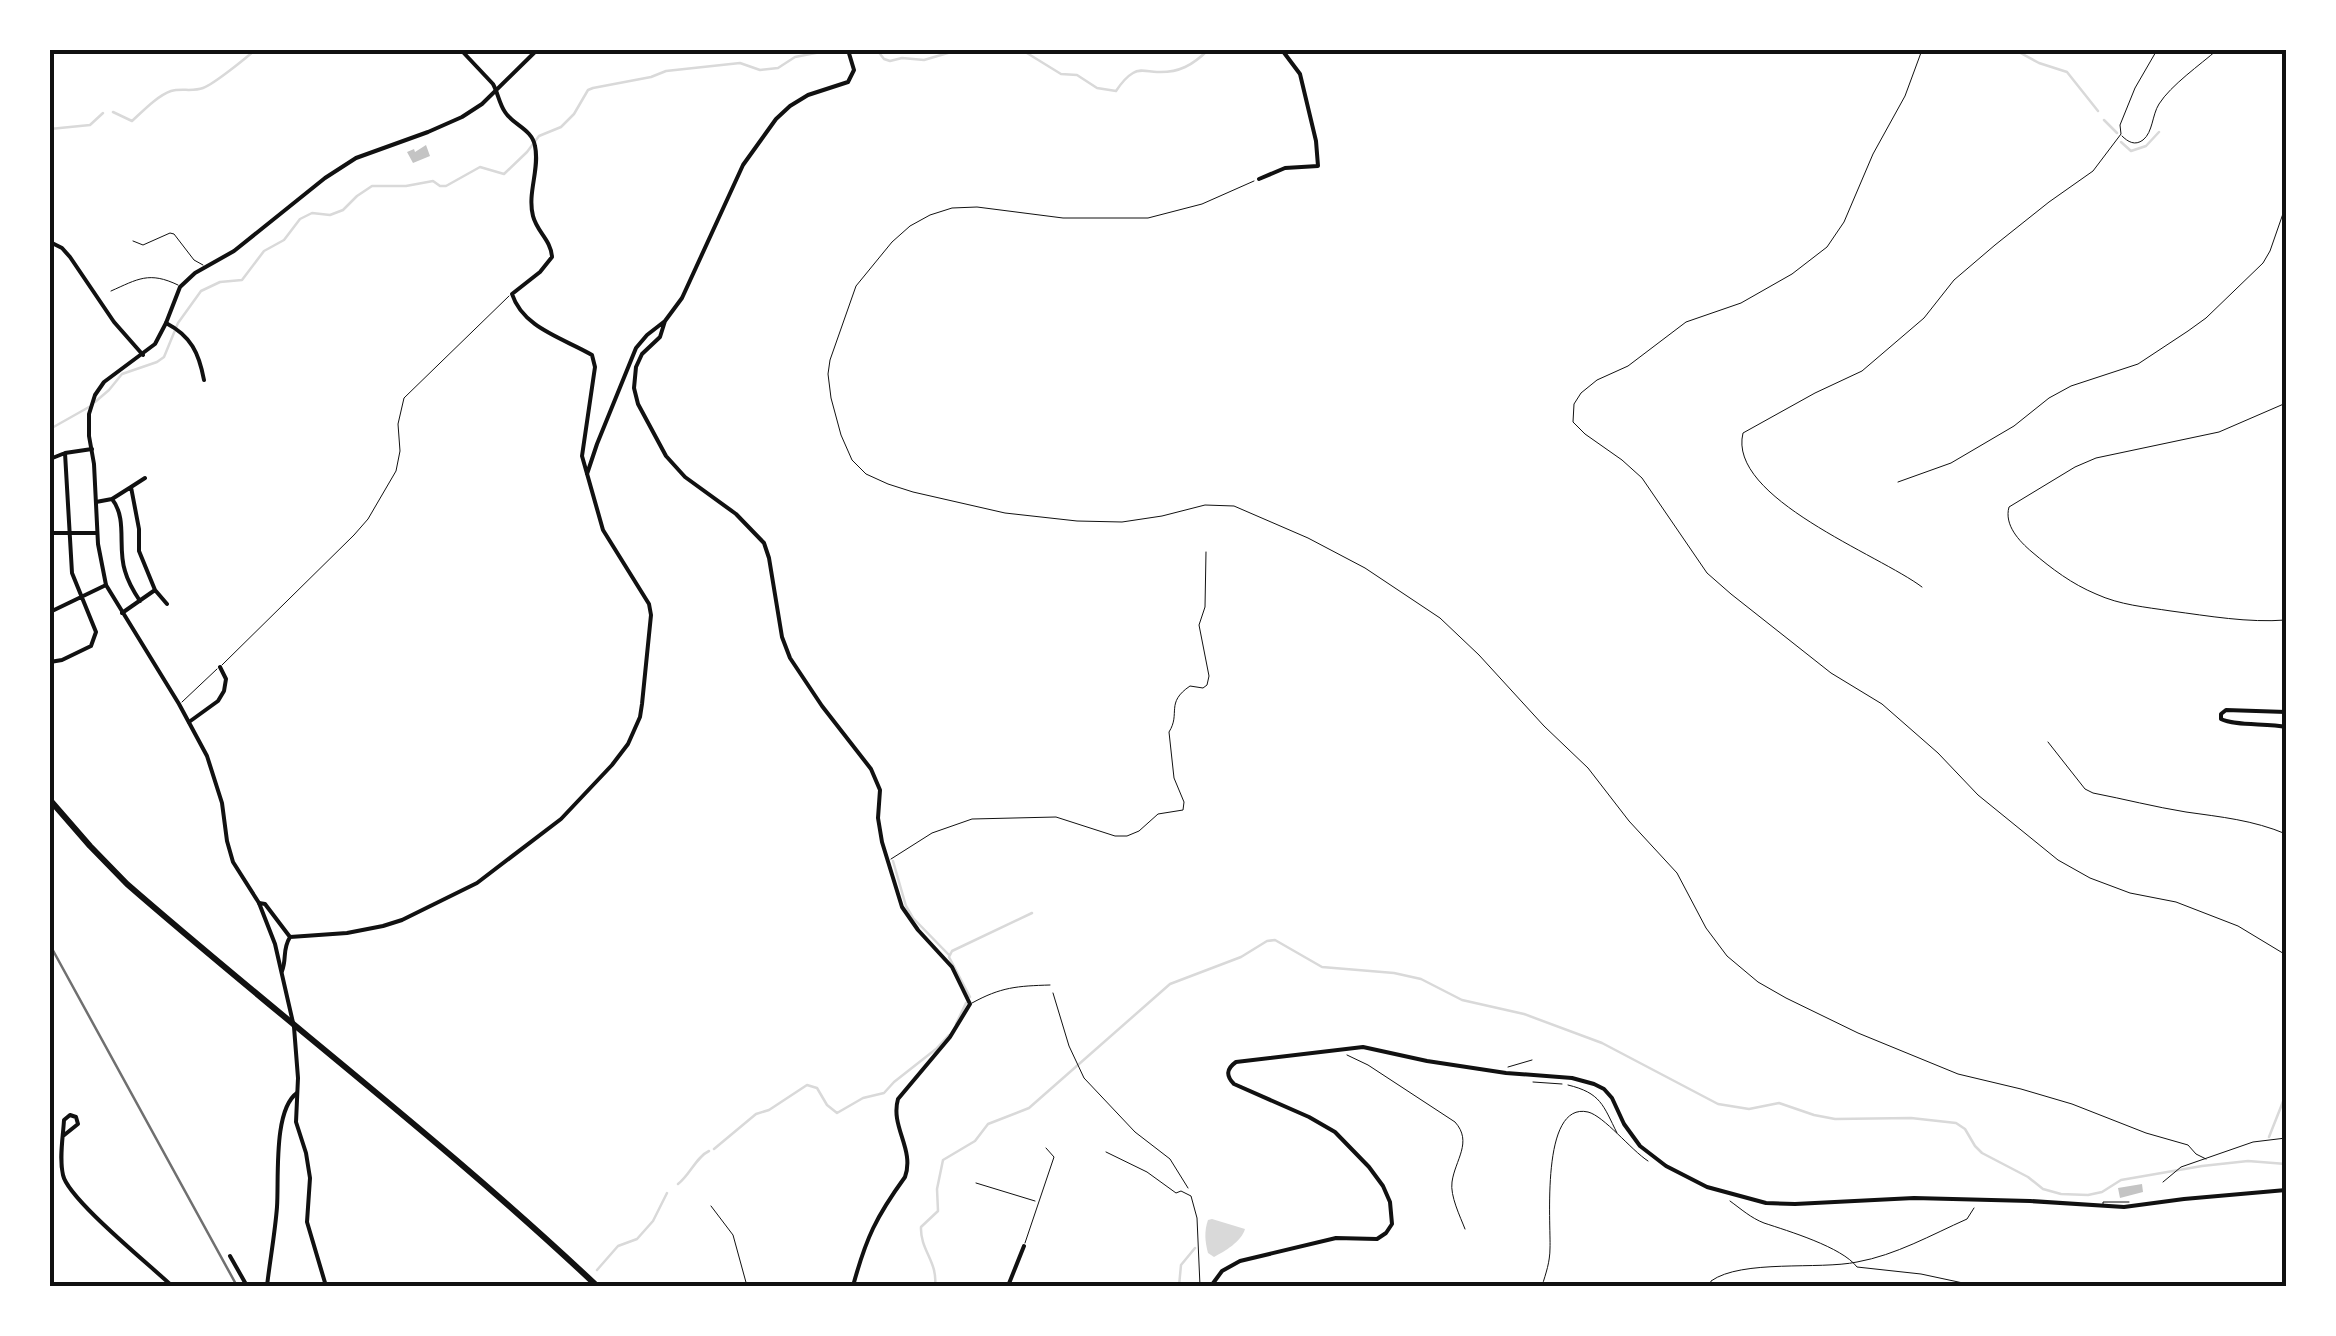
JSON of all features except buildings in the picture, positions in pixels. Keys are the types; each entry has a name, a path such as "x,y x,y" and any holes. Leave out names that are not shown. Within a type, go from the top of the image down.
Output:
{"highway":[{"path":"50,800 118,876 408,1118 596,1286"}],"street":[{"path":"290,937 383,926 477,882 561,819 628,744 640,718 650,609 603,530 582,456 595,367 592,355 534,324 520,312 512,294 552,257 552,247 537,226 531,207 536,168 534,141 504,112 496,89 461,50"},
{"path":"326,1286 307,1222 310,1178 296,1122 294,1027 282,970 269,924 233,862 213,772 190,722 106,585 97,533 88,414 104,382 155,344 180,286 195,273 234,251 356,158 462,117 482,104 537,50"},
{"path":"848,50 854,70 848,82 808,95 790,106 743,165 682,298 660,338 642,354 634,388 638,404 666,456 685,477 736,514 764,542 782,637 790,658 872,769 878,784 882,842 902,907 952,968 970,1004 950,1038 898,1099 895,1111 908,1154 908,1168 872,1225 852,1286"},
{"path":"1258,179 1285,168 1318,166 1300,74 1282,50"},
{"path":"50,242 70,257 114,322 143,354"},
{"path":"587,475 636,348 666,321"},
{"path":"166,323 189,339 201,363 204,380"},
{"path":"652,331 660,338"},
{"path":"50,460 92,448"},
{"path":"50,662 91,646 96,632 72,573 65,453"},
{"path":"96,502 112,498 145,478"},
{"path":"131,488 139,551 155,590 167,604"},
{"path":"112,498 120,518 125,571 140,601"},
{"path":"50,533 97,533"},
{"path":"50,612 106,585"},
{"path":"122,613 155,590"},
{"path":"190,722 222,697 226,679 220,667"},
{"path":"2286,712 2226,710 2221,719 2229,724 2286,727"},
{"path":"259,903 265,904 290,937"},
{"path":"282,970 284,946 290,937"},
{"path":"1211,1286 1222,1271 1240,1261 1336,1238 1377,1238 1392,1224 1390,1202 1383,1186 1335,1132 1234,1084 1227,1072 1236,1062 1363,1047 1427,1061 1594,1084 1612,1098 1640,1146 1666,1166 1693,1180 1766,1203 1914,1198 2030,1201 2103,1208 2286,1190"},
{"path":"268,1286 280,1142 287,1105 297,1093"},
{"path":"63,1136 63,1175 73,1195 172,1286"},
{"path":"1008,1286 1024,1246"},
{"path":"230,1256 246,1286"}],"lane":[{"path":"133,241 143,245 174,234 194,260 206,267"},
{"path":"110,291 147,276 180,286"},
{"path":"179,704 368,519 396,472 400,451 398,424 404,398 512,294"},
{"path":"889,861 932,833 972,820 1056,817 1114,836 1127,836 1138,832 1158,814 1182,810 1184,802 1174,778 1169,732 1173,729 1172,711 1177,697 1190,686 1203,688 1209,676 1200,625 1205,606 1206,552"},
{"path":"970,1004 995,990 1050,986"},
{"path":"1024,1246 1054,1156 1046,1148"},
{"path":"1106,1152 1147,1172 1169,1189 1191,1196 1197,1218 1200,1286"},
{"path":"976,1184 1038,1202"},
{"path":"2103,1208 2103,1202 2129,1202"},
{"path":"711,1206 734,1235 747,1286"}],"path":[{"path":"1922,50 1905,96 1873,154 1844,222 1826,246 1792,274 1741,303 1686,322 1628,366 1597,380 1574,404 1574,426 1642,478 1708,572 1731,594 1831,673 1882,704 1938,752 1978,795 2058,860 2116,888 2176,902 2238,926 2286,955"},
{"path":"2156,50 2120,126 2126,141 2144,139 2164,98 2217,50"},
{"path":"1922,587 1772,496 1752,474 1741,437 1747,430 1862,371 1887,352 1924,318 1954,280 2033,214 2093,171 2121,134"},
{"path":"1258,179 1202,204 1148,218 1063,218 977,207 941,211 910,226 856,286 834,344 829,384 836,420 852,460 866,474 888,484 1004,513 1122,522 1205,505 1234,506 1308,538 1365,568 1440,618 1479,656 1588,768 1677,873 1706,928 1727,956 1758,982 1858,1033 1958,1074 2072,1104 2188,1145 2206,1159"},
{"path":"1898,482 1951,462 2014,426 2049,398 2071,386 2138,364 2188,331 2263,263 2286,206"},
{"path":"2286,403 2219,432 2096,458 2009,507 2007,514 2022,544 2054,571 2100,596 2121,603 2219,618 2286,620"},
{"path":"2048,742 2085,789 2094,793 2228,816 2286,834"},
{"path":"1050,986 1084,1078 1124,1121 1170,1159 1191,1196"},
{"path":"1335,1050 1368,1065 1463,1131 1464,1142 1451,1186 1465,1229"},
{"path":"1506,1073 1508,1067 1532,1060"},
{"path":"1522,1080 1567,1084 1599,1097 1618,1136 1588,1112 1571,1116 1564,1123 1549,1172 1550,1251 1542,1286"},
{"path":"2163,1182 2175,1170 2253,1142 2286,1138"},
{"path":"1724,1196 1750,1216 1826,1245 1857,1267 1977,1286"},
{"path":"1710,1286 1718,1276 1733,1272 1854,1263 1904,1248 1966,1220 1974,1207 1973,1200"}],"shaded area":[{"path":"1208,1220 1245,1229 1236,1242 1214,1257 1208,1253 1205,1236"}],"waterway":[{"path":"113,112 132,121 166,93 208,86 255,50"},
{"path":"95,402 122,374 164,357 178,323 201,291 220,282 242,280 264,251 284,240 300,219 312,213 330,215 343,210 372,186 433,181 446,186 480,167 504,174 539,136 561,127 593,88 666,71 740,63 760,70 778,68 795,57 831,50"},
{"path":"877,50 890,61 924,60 958,50"},
{"path":"1022,50 1061,74 1077,75 1097,88 1116,91 1136,72 1179,69 1208,50"},
{"path":"2015,50 2067,72 2098,111"},
{"path":"50,129 90,125 103,113"},
{"path":"2104,120 2117,133"},
{"path":"2121,142 2131,151 2146,146 2159,132"},
{"path":"50,429 89,407"},
{"path":"893,861 913,918 949,955"},
{"path":"970,997 949,957 952,951 1032,913"},
{"path":"935,1286 921,1227 938,1211 937,1189 943,1160 975,1141 988,1124 1029,1108 1170,984 1275,940 1322,967 1421,979 1462,1000 1524,1014 1602,1043 1718,1104 1749,1109 1779,1103 1835,1119 1911,1118 1956,1123 1982,1153 2043,1189 2061,1194 2088,1195 2102,1192 2121,1180 2202,1166 2248,1161 2286,1164"},
{"path":"956,1024 966,1003"},
{"path":"714,1149 756,1114 807,1085 817,1088 837,1113 863,1098 884,1093 949,1035"},
{"path":"2269,1137 2286,1094"},
{"path":"678,1184 709,1151"},
{"path":"597,1270 618,1246 637,1239 653,1221 667,1193"},
{"path":"1179,1286 1181,1265 1195,1248"}],"railway":[{"path":"50,945 237,1286"}]}
